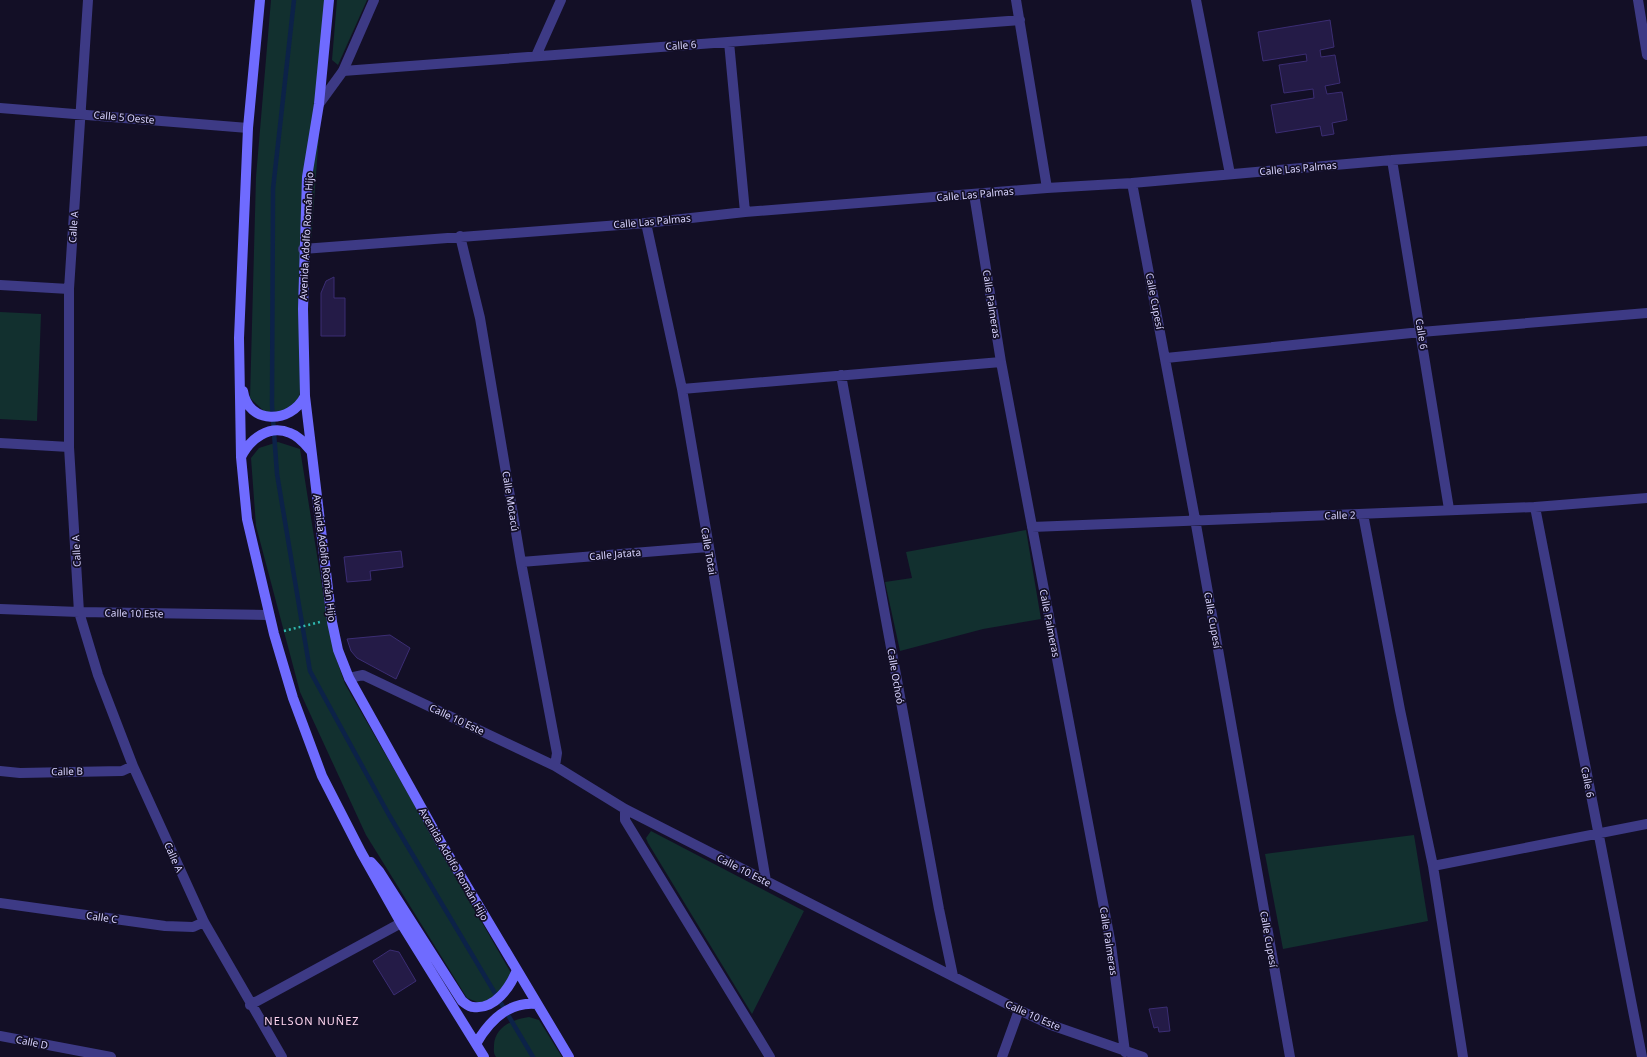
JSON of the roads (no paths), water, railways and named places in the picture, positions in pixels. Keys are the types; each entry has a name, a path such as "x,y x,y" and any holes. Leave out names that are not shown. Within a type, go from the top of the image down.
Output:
{"main road":[{"path":"260,0 248,128 239,338 241,457 247,519 268,615 308,740 322,776 361,852 401,923 484,1057"},
{"name":"Avenida Adolfo Román Hijo","path":"329,0 319,104 307,178 303,249 303,399 308,448 332,622 338,650 349,678 440,840 569,1057"},
{"path":"239,338 243,356 243,392 246,403 253,412 267,417 284,416 294,410 303,399"},
{"path":"241,457 247,446 254,438 276,430 289,432 308,448"},
{"path":"361,852 379,871 462,1001 472,1008 481,1007 494,1002 505,993 513,981 517,970"},
{"path":"476,1044 484,1030 502,1014 526,1003 537,1004"}],"street":[{"name":"Calle A","path":"88,0 69,289 70,447 79,612 98,675 133,766 204,922 250,1005 282,1057"},
{"path":"319,104 343,71 374,0"},
{"path":"536,56 561,0"},
{"path":"1016,0 1047,188"},
{"path":"1196,0 1230,174"},
{"path":"1638,0 1647,55"},
{"name":"Calle 6","path":"343,71 1020,20"},
{"path":"729,42 745,212"},
{"name":"Calle 5 Oeste","path":"0,108 248,128"},
{"name":"Calle Las Palmas","path":"303,249 646,223 745,212 1047,188 1132,183 1392,160 1647,141"},
{"name":"Calle 6","path":"1392,160 1450,509"},
{"name":"Calle Cupesí","path":"1132,183 1166,358 1290,1057"},
{"name":"Calle Palmeras","path":"974,194 1001,362 1111,946 1125,1052"},
{"name":"Calle Totai","path":"646,223 682,389 766,881"},
{"name":"Calle Motacú","path":"460,236 480,318 521,562 557,753 555,766"},
{"path":"0,285 69,289"},
{"path":"1166,358 1421,332 1647,313"},
{"path":"682,389 1001,362"},
{"name":"Calle Ochoó","path":"841,376 937,902 953,976"},
{"path":"0,443 70,447"},
{"name":"Calle 2","path":"1032,527 1195,519 1535,507 1647,498"},
{"name":"Calle 6","path":"1535,507 1642,1057"},
{"path":"1363,514 1400,710 1433,866 1463,1057"},
{"name":"Calle Jatata","path":"521,562 708,546"},
{"name":"Calle 10 Este","path":"0,609 79,612 268,615"},
{"name":"Calle 10 Este","path":"349,678 363,675 555,766 625,809 1019,1010 1051,1025 1143,1057"},
{"name":"Calle B","path":"0,771 20,773 122,771 133,766"},
{"path":"625,809 625,820 770,1057"},
{"path":"1433,866 1647,824"},
{"name":"Calle C","path":"0,903 165,926 193,926 204,922"},
{"path":"250,1005 401,923"},
{"path":"1002,1057 1019,1010"},
{"name":"Calle D","path":"0,1036 111,1057"}],"waterway":[{"path":"294,0 273,189 272,405 277,474 310,671 389,815 533,1057"}],"district":[{"name":"NELSON NUÑEZ","path":"312,1021"}]}
